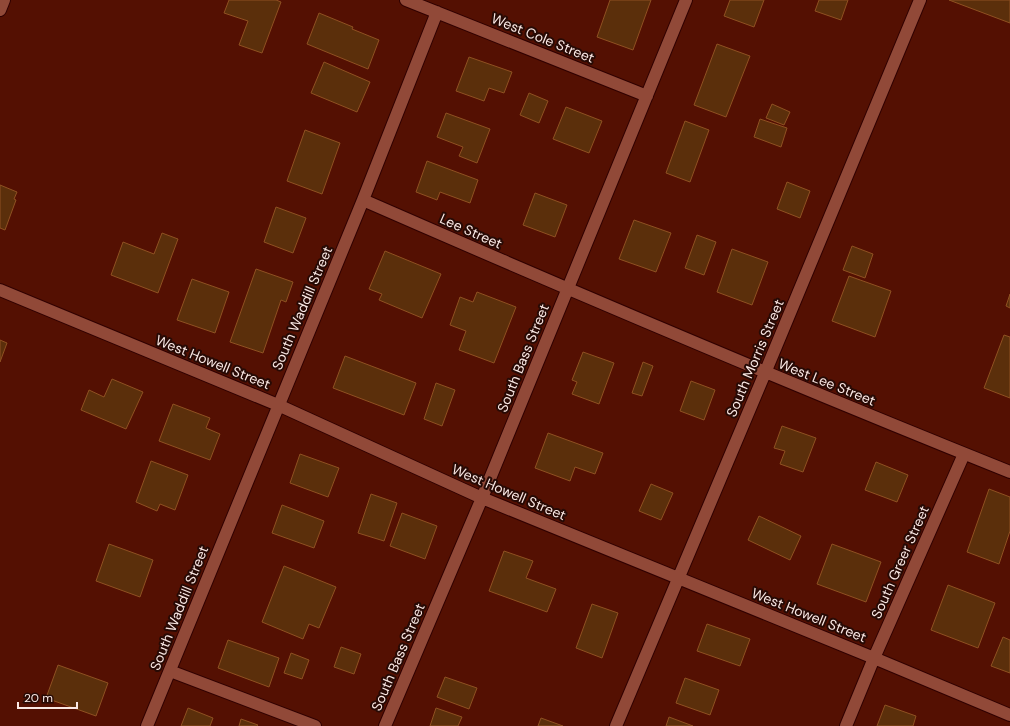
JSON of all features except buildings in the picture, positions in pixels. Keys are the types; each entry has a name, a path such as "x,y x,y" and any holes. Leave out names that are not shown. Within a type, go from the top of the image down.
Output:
{"street":[{"name":"West Cole Street","path":"406,0 647,96"},
{"name":"South Bass Street","path":"385,726 482,498 686,0"},
{"name":"South Morris Street","path":"616,726 920,0"},
{"name":"South Waddill Street","path":"147,726 363,200 437,12"},
{"name":"Lee Street","path":"363,200 567,290"},
{"name":"West Howell Street","path":"0,290 278,405 482,498 1010,715"},
{"name":"West Lee Street","path":"567,290 765,373 1010,472"},
{"name":"South Greer Street","path":"846,726 874,658 964,454"},
{"path":"170,671 315,726"}]}
